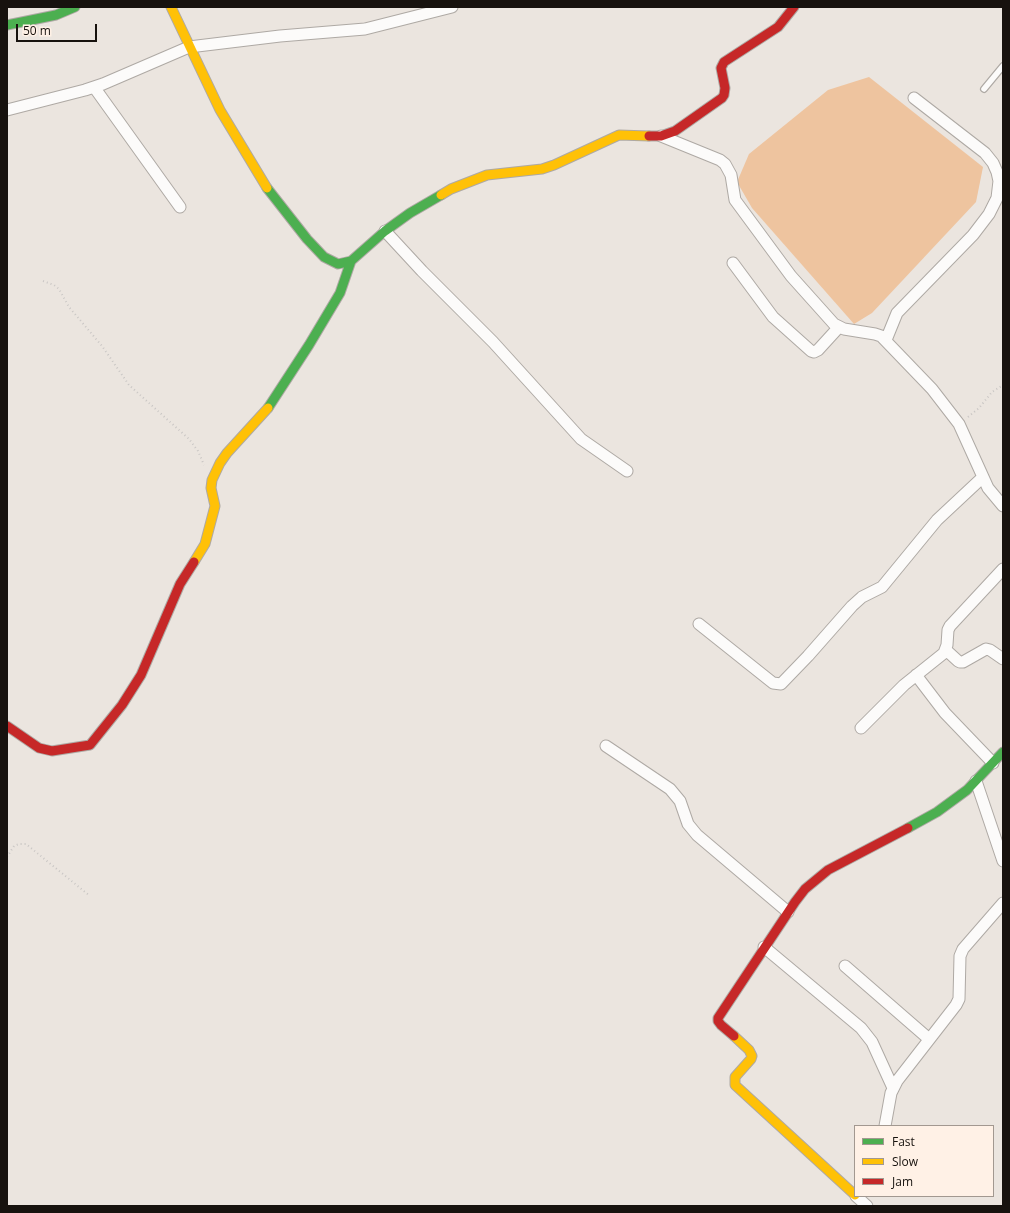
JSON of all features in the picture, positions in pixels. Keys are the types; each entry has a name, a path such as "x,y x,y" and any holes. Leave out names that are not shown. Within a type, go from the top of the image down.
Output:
{"street":[{"path":"7,25 56,15 75,7"},
{"path":"171,7 220,110 268,189 307,239 324,256 332,262 338,264 351,261 385,231 410,213 451,189 487,175 542,169 554,165 618,135 661,136 720,160 725,164 731,175 733,195 738,206 791,276 827,318 844,329 875,334 886,340 932,389 959,424 982,477 992,494 1003,506"},
{"path":"7,110 94,87 189,47 280,36 365,29 452,7"},
{"path":"661,136 675,131 722,98 725,92 722,68 724,62 778,27 794,7"},
{"path":"94,87 180,207"},
{"path":"886,340 897,313 974,235 989,214 997,198 999,181 993,163 985,153 914,98"},
{"path":"385,231 422,271 493,342 581,438 627,471"},
{"path":"7,726 38,748 45,750 70,749 90,745 136,684 151,655 180,584 205,544 215,506 211,488 212,480 220,463 227,453 268,410 340,293 351,261"},
{"path":"733,263 773,317 811,351 814,352 818,350 839,327"},
{"path":"699,624 773,683 781,684 852,606 862,597 882,587 937,520 982,477"},
{"path":"861,728 892,696 944,653 946,650 947,635 950,626 1003,569"},
{"path":"946,650 960,662 963,662 986,649 1003,659"},
{"path":"916,675 945,713 993,763"},
{"path":"606,746 670,789 680,801 688,824 697,835 788,912"},
{"path":"854,1193 735,1085 735,1077 752,1056 749,1050 721,1025 718,1018 764,947 805,889 828,870 937,812 967,790 1003,752"},
{"path":"976,781 1003,861"},
{"path":"885,1125 891,1093 897,1081 956,1005 959,998 959,963 963,949 1003,903"},
{"path":"764,947 861,1028 872,1042 894,1088"},
{"path":"845,966 929,1040"},
{"path":"858,1197 867,1206"}],"lane":[{"path":"984,89 1003,66"}],"path":[{"path":"43,281 54,285 59,289 69,307 102,346 129,385 194,445 212,480"},
{"path":"959,424 975,412 992,392 1003,385"},
{"path":"7,857 14,846 26,844 90,896"}],"shaded area":[{"path":"869,77 983,167 976,202 872,313 854,324 752,208 737,182 749,154 828,90"}],"traffic: fast":[{"path":"7,25 56,15 75,7"},
{"path":"267,188 307,239 324,257 338,264 351,261 385,231 410,213 441,195"},
{"path":"268,408 309,345 340,293 351,261"},
{"path":"908,828 937,812 967,790 1003,752"}],"traffic: slow":[{"path":"171,7 220,110 267,188"},
{"path":"441,195 451,189 487,175 542,169 554,165 619,135 649,136"},
{"path":"194,562 205,544 215,506 211,488 212,480 220,463 227,453 268,408"},
{"path":"734,1036 749,1050 752,1056 735,1077 735,1085 854,1194"}],"traffic: jam":[{"path":"649,136 661,136 675,131 722,98 725,88 721,68 724,62 778,27 794,7"},
{"path":"7,726 39,748 52,751 90,745 122,705 141,675 180,584 194,562"},
{"path":"734,1036 721,1025 718,1018 805,889 828,870 908,828"}]}
